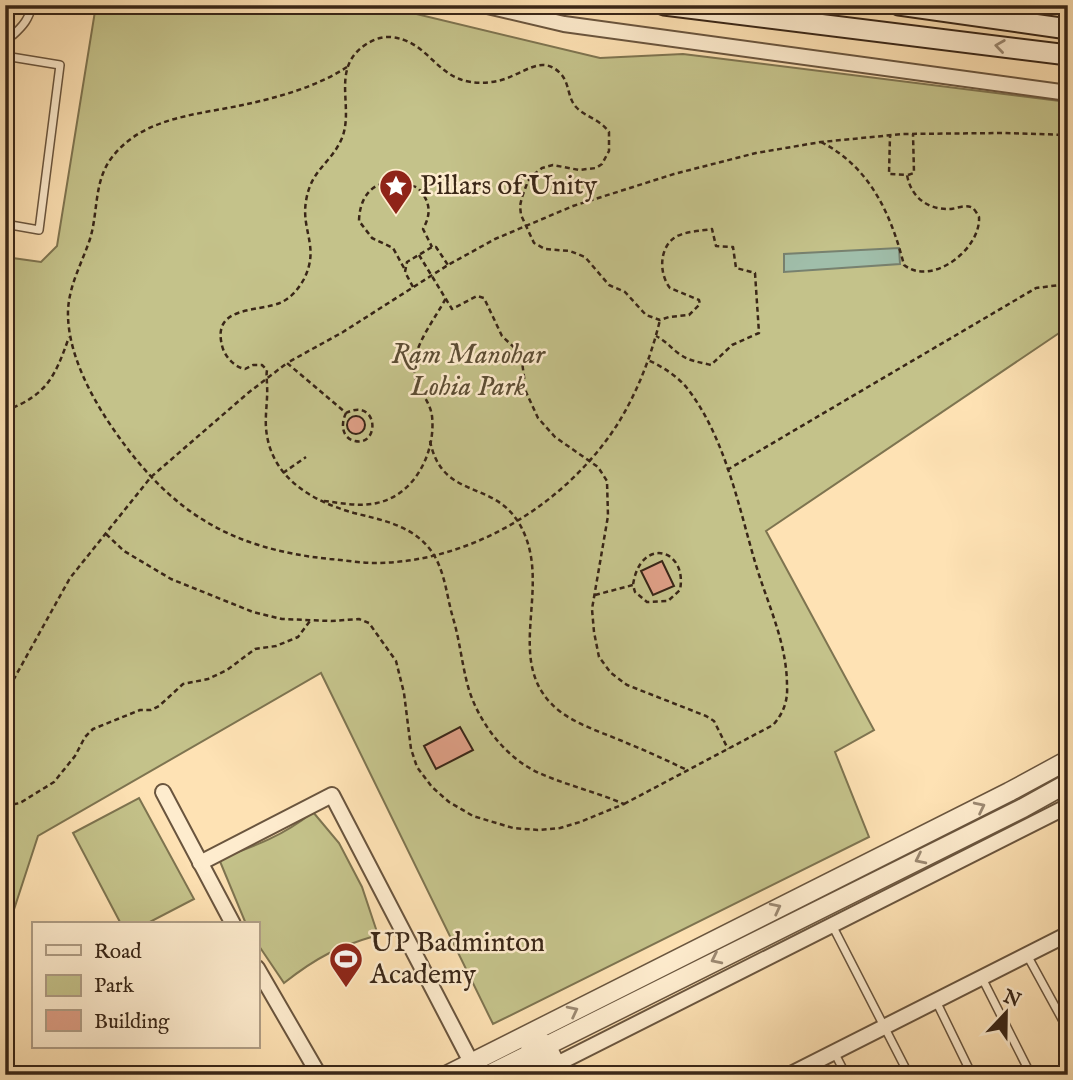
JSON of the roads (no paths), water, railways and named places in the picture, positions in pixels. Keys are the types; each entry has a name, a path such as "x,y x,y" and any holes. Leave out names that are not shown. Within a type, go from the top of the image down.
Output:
{"main road":[{"path":"664,5 1068,55"},
{"path":"899,5 1068,29"}],"street":[{"path":"483,5 564,24 1068,93"},
{"path":"447,1075 1068,760"},
{"path":"488,1075 1068,783"},
{"path":"163,792 232,922"},
{"path":"200,863 332,795 471,1062"},
{"path":"529,1033 547,1072 1068,806"},
{"path":"789,1075 807,1071 834,1052 1068,934"},
{"path":"259,971 319,1075"}],"lane":[{"path":"5,34 13,36 23,27 32,5"},
{"path":"5,56 60,65 39,230 5,224"},
{"path":"832,925 909,1075"},
{"path":"1027,955 1068,1030"},
{"path":"982,978 1031,1075"},
{"path":"936,1001 972,1075"},
{"path":"834,1052 846,1075"}],"place":[{"name":"Pillars of Unity","path":"396,216"},
{"name":"UP Badminton Academy","path":"346,989"}],"park label":[{"name":"Ram Manohar Lohia Park","path":"468,371"}]}
